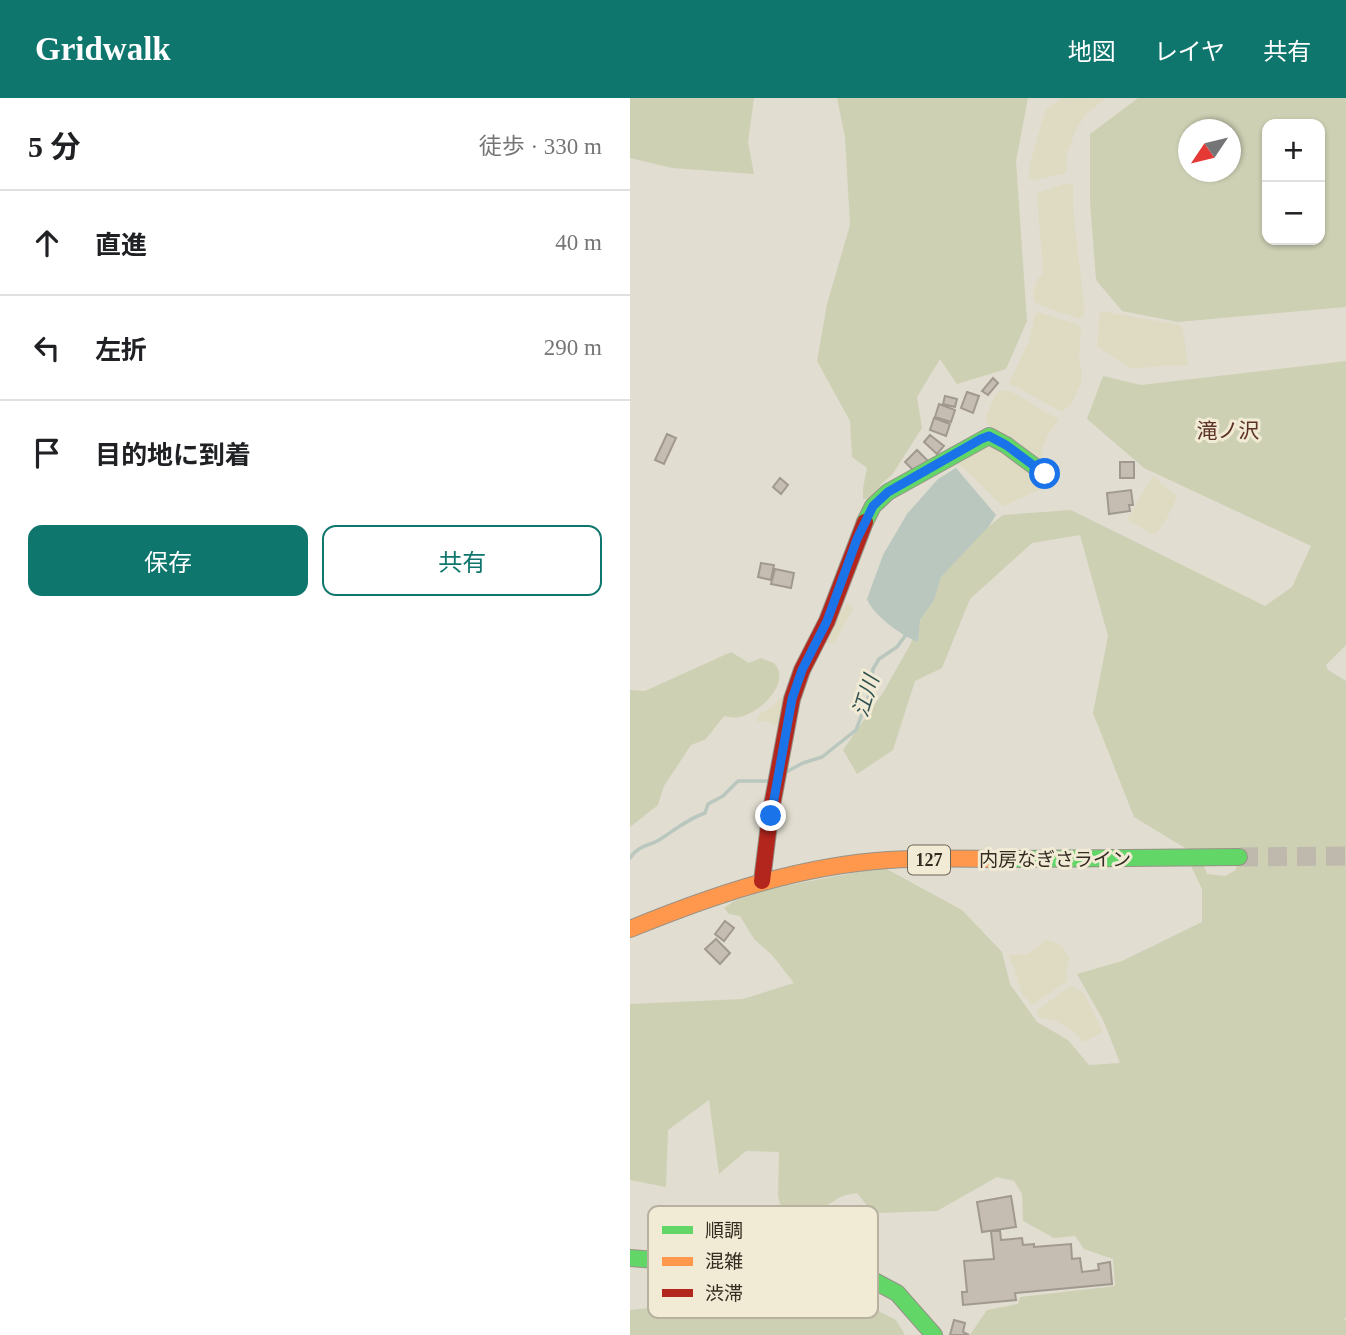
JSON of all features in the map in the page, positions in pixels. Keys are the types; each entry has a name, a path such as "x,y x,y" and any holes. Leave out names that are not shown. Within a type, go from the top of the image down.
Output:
{"main road":[{"path":"762,881 792,699 873,506 888,492 989,436 1045,474"},
{"name":"内房なぎさライン","path":"630,929 676,910 762,881 825,868 888,860 1239,857"},
{"path":"630,1258 648,1259"},
{"path":"878,1280 885,1282 906,1301 933,1335"}],"shaded area":[{"path":"1062,98 1105,99 1085,115 1076,130 1067,153 1066,173 1034,180 1029,178 1029,168 1044,114"},
{"path":"1068,183 1073,185 1073,209 1085,314 1080,319 1042,306 1035,302 1033,295 1036,282 1043,272 1037,193"},
{"path":"1100,311 1180,325 1188,366 1167,365 1133,369 1097,347"},
{"path":"1038,312 1081,326 1081,383 1072,403 1062,412 1009,383 1029,341"},
{"path":"1002,390 1012,392 1059,420 1048,434 1041,453 1044,465 991,428 985,419 996,394"},
{"path":"991,444 1037,474 1044,488 1003,506 958,463 959,459"},
{"path":"956,468 996,515 941,577 934,600 920,620 918,642 889,624 875,612 867,599 883,555 907,514 938,479"},
{"path":"1153,476 1177,497 1156,534 1127,520"},
{"path":"847,604 853,607 852,611 834,644 827,643 830,629"},
{"path":"780,698 786,699 779,726 765,721 757,722 759,715"},
{"path":"1047,939 1062,946 1069,958 1066,972 1068,981 1032,1005 1022,994 1008,955 1029,953"},
{"path":"1073,987 1084,993 1103,1032 1084,1042 1056,1021 1039,1017 1036,1011"}],"green space":[{"path":"630,98 754,98 748,142 754,174 672,168 630,158"},
{"path":"837,98 1028,98 1016,161 1027,321 1006,369 957,384 940,359 917,397 922,428 892,475 881,484 871,499 863,499 867,468 852,457 850,421 817,361 827,304 850,225 845,137"},
{"path":"1138,98 1346,98 1346,307 1178,322 1122,311 1096,280 1090,202 1090,134"},
{"path":"1346,361 1346,645 1326,665 1328,670 1346,681 1346,1335 970,1335 987,1310 1018,1304 1020,1297 1115,1286 1113,1259 1084,1249 1075,1236 1054,1238 1023,1221 1022,1194 1014,1181 997,1177 937,1211 878,1213 878,1206 867,1206 857,1193 822,1206 781,1206 778,1196 779,1152 746,1151 719,1174 709,1100 668,1130 666,1187 630,1180 630,1004 743,999 794,983 772,955 754,939 740,916 729,914 724,908 734,901 769,889 883,867 962,910 1002,952 1010,984 1037,1022 1068,1040 1089,1065 1120,1063 1104,1022 1077,974 1122,961 1202,922 1202,889 1191,866 1203,863 1207,874 1225,876 1236,870 1236,853 1190,851 1134,817 1093,713 1108,636 1080,535 1032,543 970,599 942,668 915,681 893,750 857,774 843,750 884,691 911,643 945,561 1003,515 1071,510 1265,606 1292,587 1311,546 1144,468 1087,419 1103,376 1141,385"},
{"path":"731,652 749,663 761,658 774,663 779,672 777,687 767,701 754,711 740,717 724,716 706,739 691,745 664,786 658,805 630,827 630,690 645,691"},
{"path":"648,1308 648,1318 878,1318 878,1311 896,1320 905,1335 630,1335 630,1310"}],"building":[{"path":"993,378 998,383 988,395 982,391"},
{"path":"967,392 979,396 973,413 961,408"},
{"path":"945,396 957,399 955,407 943,404"},
{"path":"939,404 955,410 951,422 935,417"},
{"path":"934,418 950,424 946,436 930,430"},
{"path":"667,434 676,438 664,464 655,460"},
{"path":"930,435 944,446 937,454 924,442"},
{"path":"917,450 928,461 915,472 905,462"},
{"path":"1120,462 1134,462 1134,478 1120,478"},
{"path":"780,478 788,485 781,494 773,487"},
{"path":"1131,490 1133,505 1129,505 1130,511 1109,514 1107,493"},
{"path":"761,563 774,565 771,580 758,577"},
{"path":"775,569 794,573 791,588 771,584"},
{"path":"725,921 734,928 724,941 715,934"},
{"path":"716,939 730,953 720,964 705,949"},
{"path":"1011,1196 1016,1227 982,1232 977,1202"},
{"path":"991,1231 1000,1231 1001,1240 1022,1238 1023,1245 1034,1244 1034,1247 1071,1244 1072,1259 1080,1258 1082,1272 1099,1270 1098,1264 1110,1262 1112,1284 1015,1293 1016,1300 963,1305 962,1292 967,1292 964,1261 994,1259"},
{"path":"954,1320 965,1323 963,1332 969,1335 950,1335"}],"waterway":[{"name":"江川","path":"786,772 822,757 856,730 870,693 873,669 879,659 897,647 905,636"},
{"name":"江川","path":"630,858 640,848 705,813 708,804 723,796 738,781 768,781"}],"tunnel":[{"path":"1239,857 1346,856"}],"traffic: fast":[{"path":"865,522 873,506 888,492 989,436 1045,474"},
{"path":"1011,859 1239,857"},
{"path":"630,1258 648,1259"},
{"path":"878,1283 897,1293 934,1335"}],"traffic: slow":[{"path":"630,929 724,894 821,869 903,859 1011,859"}],"traffic: jam":[{"path":"762,881 770,816 792,699 802,670 827,621 865,522"}],"district":[{"name":"滝ノ沢","path":"1228,431"}],"route":[{"path":"771,816 792,699 873,506 888,492 989,436 1045,474"}]}
